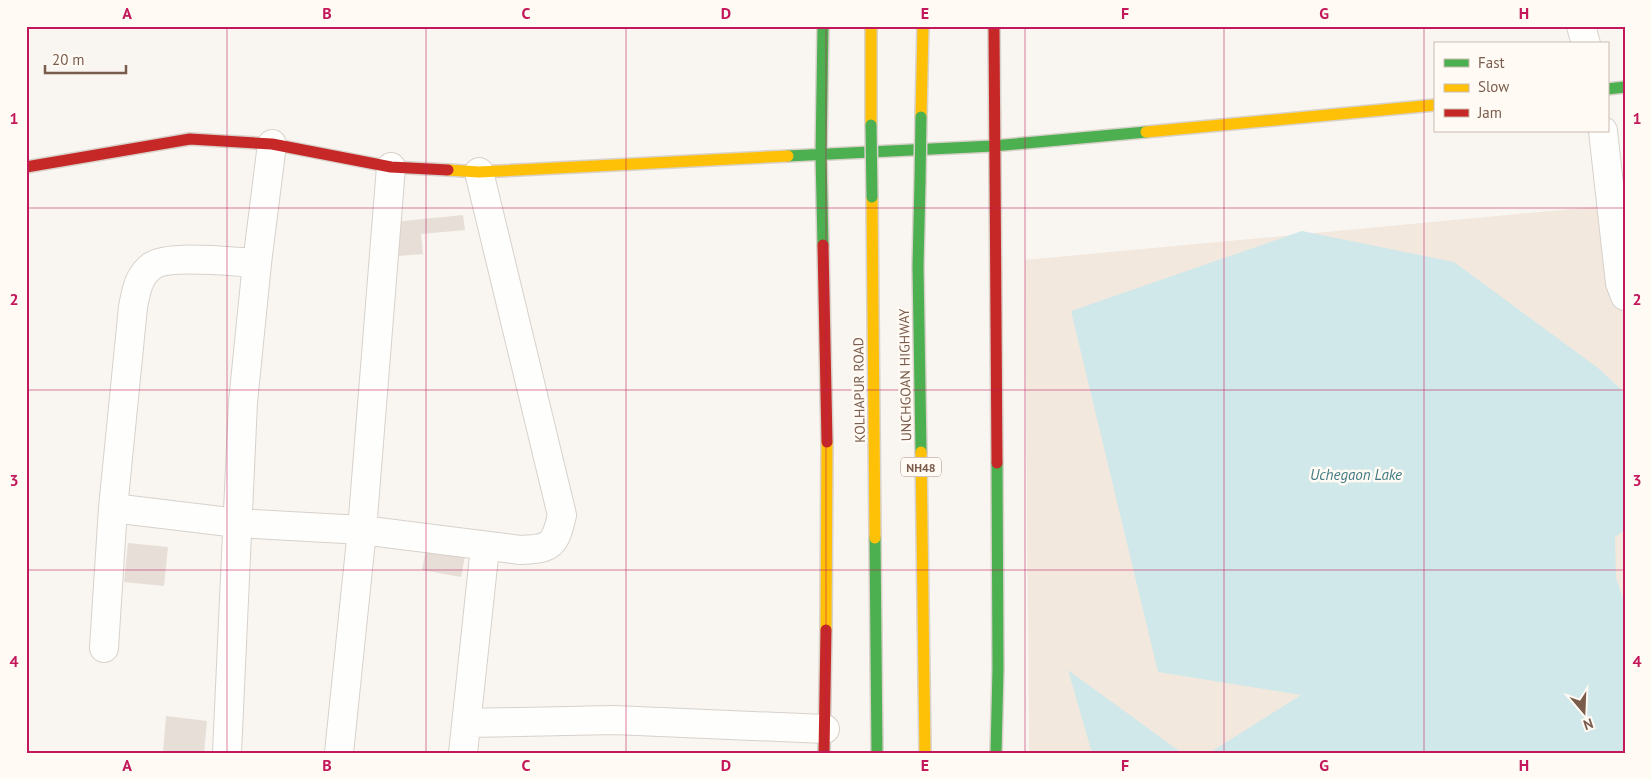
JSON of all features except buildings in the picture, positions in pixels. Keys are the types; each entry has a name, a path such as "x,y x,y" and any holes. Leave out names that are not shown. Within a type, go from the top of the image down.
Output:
{"main road":[{"path":"823,26 821,155 828,495 824,741"},
{"name":"KOLHAPUR ROAD","path":"871,26 877,753"},
{"name":"UNCHGOAN HIGHWAY","path":"923,26 918,266 925,753"},
{"path":"994,26 993,146 998,659 996,753"},
{"path":"1608,89 1625,87"},
{"path":"26,167 75,157 190,139 272,144 391,167 479,172 993,146 1434,105"}],"street":[{"path":"1581,26 1585,42"},
{"path":"1602,132 1620,283 1625,296"},
{"path":"227,753 242,402 272,144"},
{"path":"339,753 362,530 391,167"},
{"path":"113,508 237,523 362,530 485,547 542,549 556,537 562,515 479,172"},
{"path":"104,648 113,508 133,307 139,282 152,265 174,260 257,263"},
{"path":"463,753 485,547"},
{"path":"467,723 614,720 824,741"}],"shaded area":[{"name":"Uchegaon Lake","path":"1625,204 1625,753 1029,753 1025,260"}],"water":[{"name":"Uchegaon Lake","path":"1302,231 1454,262 1598,368 1625,393 1625,530 1615,537 1616,578 1625,604 1625,753 1209,753 1301,695 1158,672 1071,311"},
{"path":"1068,670 1182,753 1092,753"}],"traffic: fast":[{"path":"823,26 821,155 823,245"},
{"path":"1608,89 1625,87"},
{"path":"920,182 921,117"},
{"path":"871,125 872,197"},
{"path":"788,156 993,146 1146,132"},
{"path":"920,182 918,266 921,452"},
{"path":"996,753 998,669 997,463"},
{"path":"875,538 877,753"}],"traffic: slow":[{"path":"871,26 871,125"},
{"path":"921,117 923,26"},
{"path":"1146,132 1434,105"},
{"path":"448,170 479,172 788,156"},
{"path":"872,197 875,538"},
{"path":"826,630 827,442"},
{"path":"921,452 925,753"}],"traffic: jam":[{"path":"994,26 997,463"},
{"path":"26,167 190,139 272,144 391,167 448,170"},
{"path":"823,245 827,442"},
{"path":"824,753 826,630"}]}
